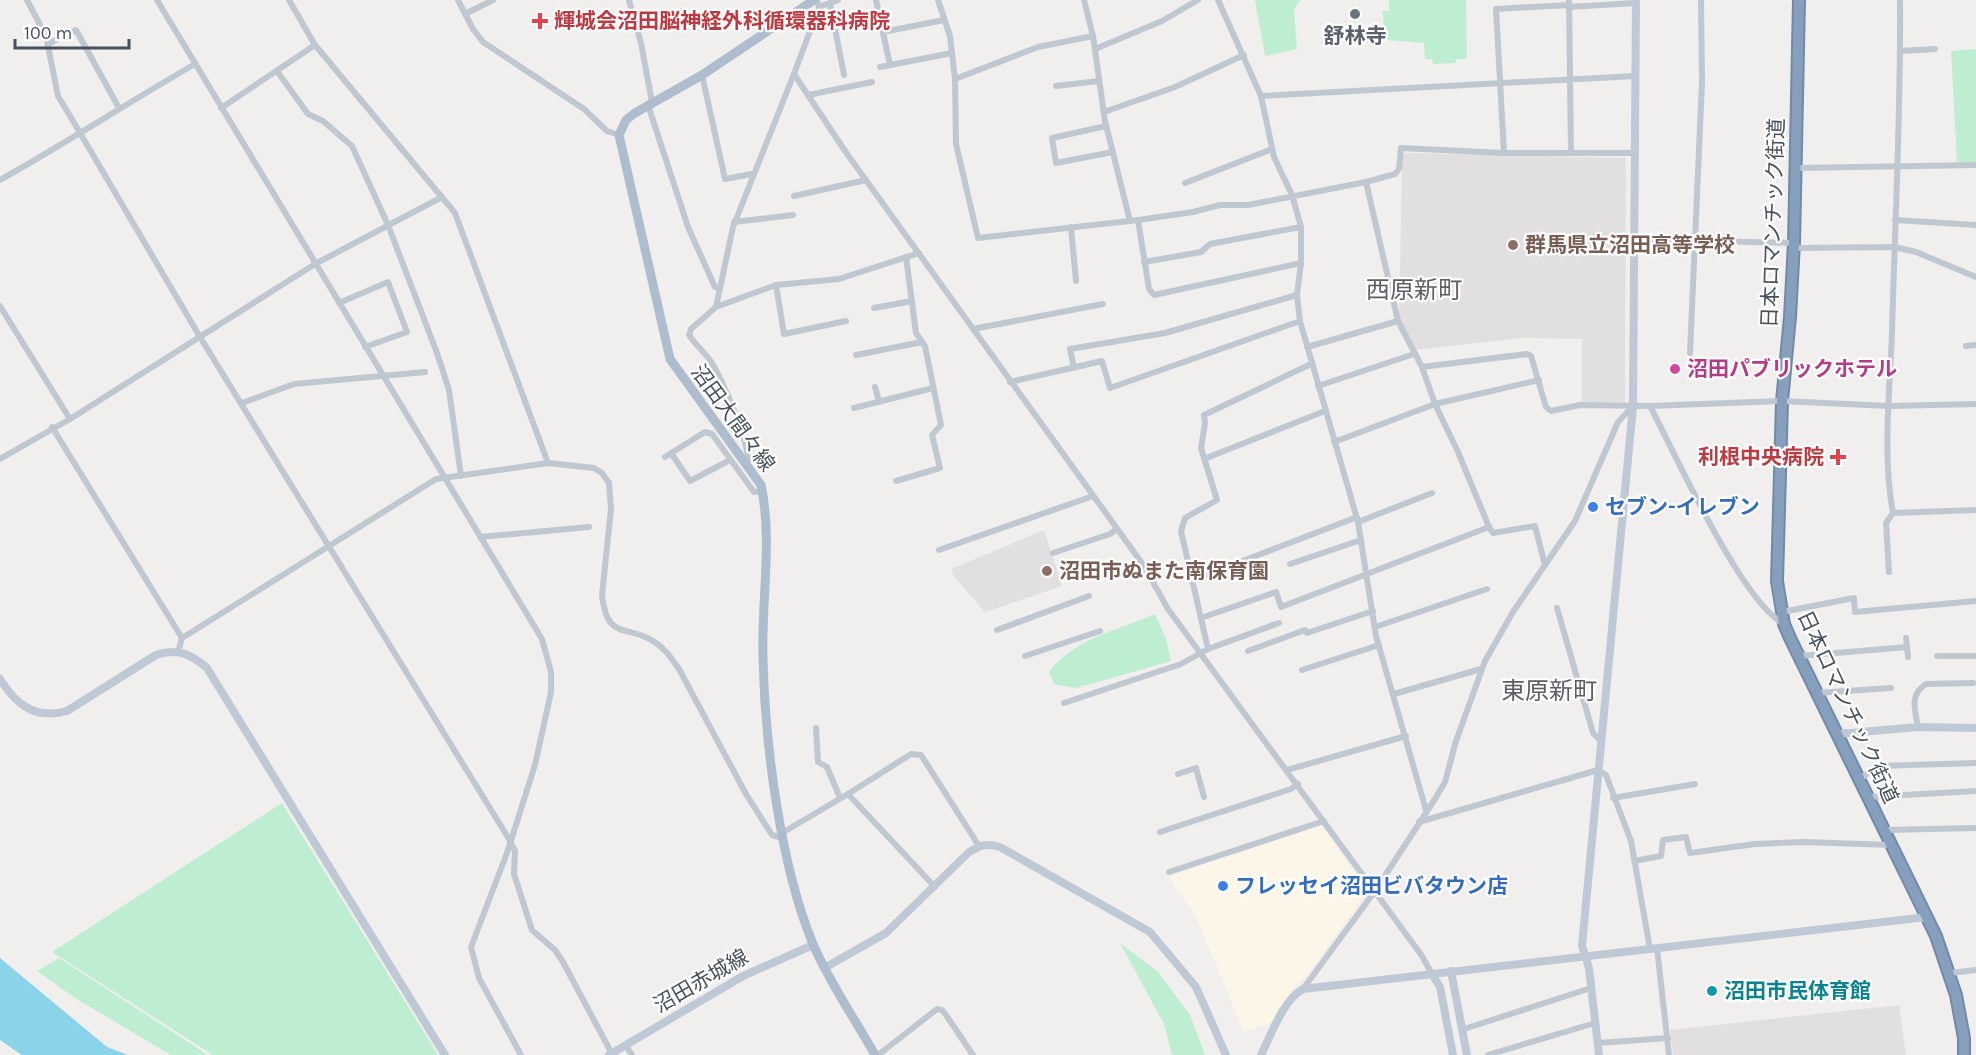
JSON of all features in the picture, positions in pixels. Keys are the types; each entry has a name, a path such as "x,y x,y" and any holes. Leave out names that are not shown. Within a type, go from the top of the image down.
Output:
{"highway":[{"name":"日本ロマンチック街道","path":"1799,0 1794,246 1782,401 1777,581 1781,612 1784,624 1816,693 1927,917 1950,973 1962,1029 1964,1055"}],"main road":[{"path":"619,135 626,120 817,2"},
{"name":"沼田大間々線","path":"619,135 670,359 762,491 766,544 763,658 771,753 782,836 791,879 813,945 877,1055"}],"street":[{"path":"27,0 42,24 58,96 200,337 509,839 515,851 514,874 532,930 555,950 563,962 611,1054"},
{"path":"157,0 542,639 551,672 551,692 535,765 509,839 507,853 471,947 479,978 521,1055"},
{"path":"290,0 315,45 455,213 548,463"},
{"path":"458,0 483,42 584,109 607,131 619,135"},
{"path":"465,14 493,0"},
{"path":"629,0 641,43 650,104 688,227 715,287 719,288"},
{"path":"716,307 734,222 794,74 817,2 830,3 838,0"},
{"path":"876,0 890,65"},
{"path":"938,0 952,53 955,79 956,144 978,238 1138,220 1193,212 1220,205 1248,205 1366,182 1395,174 1399,169 1401,148 1504,153 1633,153"},
{"path":"1084,0 1093,36 1106,126 1130,221"},
{"path":"1095,49 1162,21 1198,0"},
{"path":"1218,0 1261,96 1272,148 1292,195 1301,227 1301,263 1297,296 1300,321 1358,519 1379,645 1426,810"},
{"path":"1690,353 1702,82 1701,0"},
{"path":"1889,572 1886,523 1893,513 1889,486 1889,406 1898,167 1900,0"},
{"path":"1504,153 1496,9 1636,2 1633,153 1633,406 1582,946 1587,956 1599,1055"},
{"path":"830,3 844,75"},
{"path":"1569,4 1571,153"},
{"path":"883,32 944,20"},
{"path":"48,44 76,30 119,108"},
{"path":"955,79 1038,47 1093,36"},
{"path":"221,108 315,45"},
{"path":"1900,51 1935,49"},
{"path":"880,67 952,53"},
{"path":"1104,112 1175,87 1244,55"},
{"path":"0,180 195,64"},
{"path":"277,70 308,114 323,121 352,146 388,225 448,390 461,476"},
{"path":"794,74 866,180 1144,566 1168,609 1204,650 1432,974 1440,987 1453,1055"},
{"path":"702,75 725,179 752,174"},
{"path":"1261,96 1635,76"},
{"path":"1056,86 1099,81"},
{"path":"808,95 872,82"},
{"path":"1106,126 1052,138 1056,163 1113,152"},
{"path":"1185,183 1272,148"},
{"path":"1796,168 1976,165"},
{"path":"794,196 866,180"},
{"path":"1366,182 1398,321 1422,367 1435,404 1489,526 1493,533 1534,526 1545,565"},
{"path":"0,459 70,419 315,264 442,197"},
{"path":"734,222 793,215"},
{"path":"1138,220 1149,289 1154,295 1301,263"},
{"path":"1896,220 1976,225"},
{"path":"1071,227 1076,281"},
{"path":"1144,262 1201,252 1210,244 1301,227"},
{"path":"1634,239 1894,248 1916,252 1976,277"},
{"path":"747,467 748,451 738,420 712,364 689,335 691,329 716,307 776,285 839,279 918,253"},
{"path":"896,481 940,468 932,435 941,425 922,342 916,333 906,257"},
{"path":"339,303 388,282 407,332 365,347"},
{"path":"776,285 784,334 846,321"},
{"path":"1074,368 1070,349 1165,333 1297,296"},
{"path":"874,308 912,301"},
{"path":"973,329 1103,304"},
{"path":"0,306 70,419"},
{"path":"1010,382 1102,361 1110,388 1300,321"},
{"path":"1307,347 1398,321"},
{"path":"856,355 922,342"},
{"path":"1966,346 1976,345"},
{"path":"1318,386 1414,354"},
{"path":"1422,367 1527,354 1531,356 1546,407 1551,411 1580,405 1650,406 1782,401 1889,406 1976,404"},
{"path":"1204,650 1201,618 1182,543 1182,524 1185,518 1217,500 1201,448 1205,423 1203,415 1311,364"},
{"path":"242,403 294,384 425,372"},
{"path":"1334,442 1435,404 1539,380"},
{"path":"875,387 879,401"},
{"path":"854,408 933,388"},
{"path":"1263,1053 1296,993 1303,988 1375,891 1445,782 1481,669 1575,521 1618,422 1633,406"},
{"path":"1650,406 1750,591 1774,618 1784,624"},
{"path":"1204,459 1325,411"},
{"path":"52,428 182,639"},
{"path":"730,460 690,481 668,455 705,432 712,434 754,492 762,491"},
{"path":"178,652 182,639 436,479 548,463 594,468 602,473 609,483 611,509 602,595 603,609 616,628 652,640 666,651 680,669 746,794 772,835 782,836 911,754 921,755 979,846"},
{"path":"1191,581 1432,493"},
{"path":"939,550 1093,495"},
{"path":"1893,513 1976,510"},
{"path":"1201,618 1276,592 1281,607 1489,526"},
{"path":"480,537 589,527"},
{"path":"1053,553 1110,534 1117,529"},
{"path":"1290,564 1361,540"},
{"path":"1375,627 1487,589"},
{"path":"997,630 1089,596"},
{"path":"1781,612 1854,598 1855,612 1976,601"},
{"path":"1557,608 1593,733 1602,742"},
{"path":"1248,651 1305,630 1307,633 1372,611"},
{"path":"1064,703 1181,663 1204,650 1279,623"},
{"path":"1025,656 1100,632"},
{"path":"1906,638 1908,657"},
{"path":"1302,670 1379,645"},
{"path":"1800,656 1907,647"},
{"path":"0,679 10,696 22,707 44,714 57,714 67,711 156,655 168,651 188,654 207,668 445,1055"},
{"path":"1937,656 1976,656"},
{"path":"1394,694 1481,669"},
{"path":"1918,727 1913,702 1920,688 1926,684 1973,682"},
{"path":"1816,693 1891,688"},
{"path":"1838,734 1918,727 1976,728"},
{"path":"816,728 818,762 827,767 840,798"},
{"path":"1287,770 1406,736"},
{"path":"1860,779 1878,766 1976,763"},
{"path":"1178,774 1196,768 1204,797"},
{"path":"1419,822 1598,770 1606,775 1631,841 1654,949 1669,1055"},
{"path":"1160,832 1291,789 1298,784"},
{"path":"1613,798 1695,784"},
{"path":"1868,797 1976,792"},
{"path":"848,794 935,886"},
{"path":"1169,873 1324,821"},
{"path":"1884,830 1976,828"},
{"path":"1634,861 1661,856 1662,840 1686,837 1690,853 1755,844 1803,842 1892,845"},
{"path":"826,967 886,933 979,846 1000,847 1150,932 1196,987 1226,1055"},
{"path":"1303,988 1927,917"},
{"name":"沼田赤城線","path":"611,1054 743,976 813,945"},
{"path":"1950,973 1976,970"},
{"path":"1451,971 1464,1029 1467,1055"},
{"path":"1464,1029 1591,988"},
{"path":"877,1055 937,1009 942,1010 973,1055"},
{"path":"1488,1055 1595,1023"},
{"path":"1598,1043 1668,1038"},
{"path":"626,1046 632,1055"}],"shaded area":[{"name":"群馬県立沼田高等学校","path":"1406,153 1626,158 1625,403 1582,402 1582,339 1522,338 1414,350 1399,317 1402,172 1403,155"},
{"path":"1044,530 1062,586 985,612 953,575 951,569"},
{"path":"1319,826 1323,827 1367,892 1307,975 1293,989 1274,1022 1244,1032 1196,917 1170,876"},
{"path":"1899,1005 1906,1055 1673,1055 1670,1030"}],"green space":[{"path":"1255,0 1300,0 1294,10 1297,49 1265,56"},
{"path":"1389,0 1466,0 1467,59 1456,59 1456,63 1433,64 1432,59 1425,59 1424,43 1386,40 1382,11 1389,11"},
{"path":"1976,49 1976,162 1957,162 1951,51"},
{"path":"1155,614 1166,639 1171,661 1076,688 1054,684 1049,672 1070,652 1098,637"},
{"path":"282,803 438,1055 213,1055 52,952"},
{"path":"1120,943 1158,972 1190,1015 1205,1055 1172,1055 1164,1024"},
{"path":"59,958 207,1055 171,1055 75,998 37,971"}],"water":[{"path":"0,958 107,1047 128,1055 22,1055 0,1040"}],"place":[{"name":"舒林寺","path":"1355,14"},
{"name":"輝城会沼田脳神経外科循環器科病院","path":"540,21"},
{"name":"群馬県立沼田高等学校","path":"1513,245"},
{"name":"沼田パブリックホテル","path":"1675,369"},
{"name":"利根中央病院","path":"1838,457"},
{"name":"セブン-イレブン","path":"1593,507"},
{"name":"沼田市ぬまた南保育園","path":"1047,571"},
{"name":"フレッセイ沼田ビバタウン店","path":"1223,886"},
{"name":"沼田市民体育館","path":"1712,991"}],"district":[{"name":"西原新町","path":"1414,290"},
{"name":"東原新町","path":"1549,691"}]}
